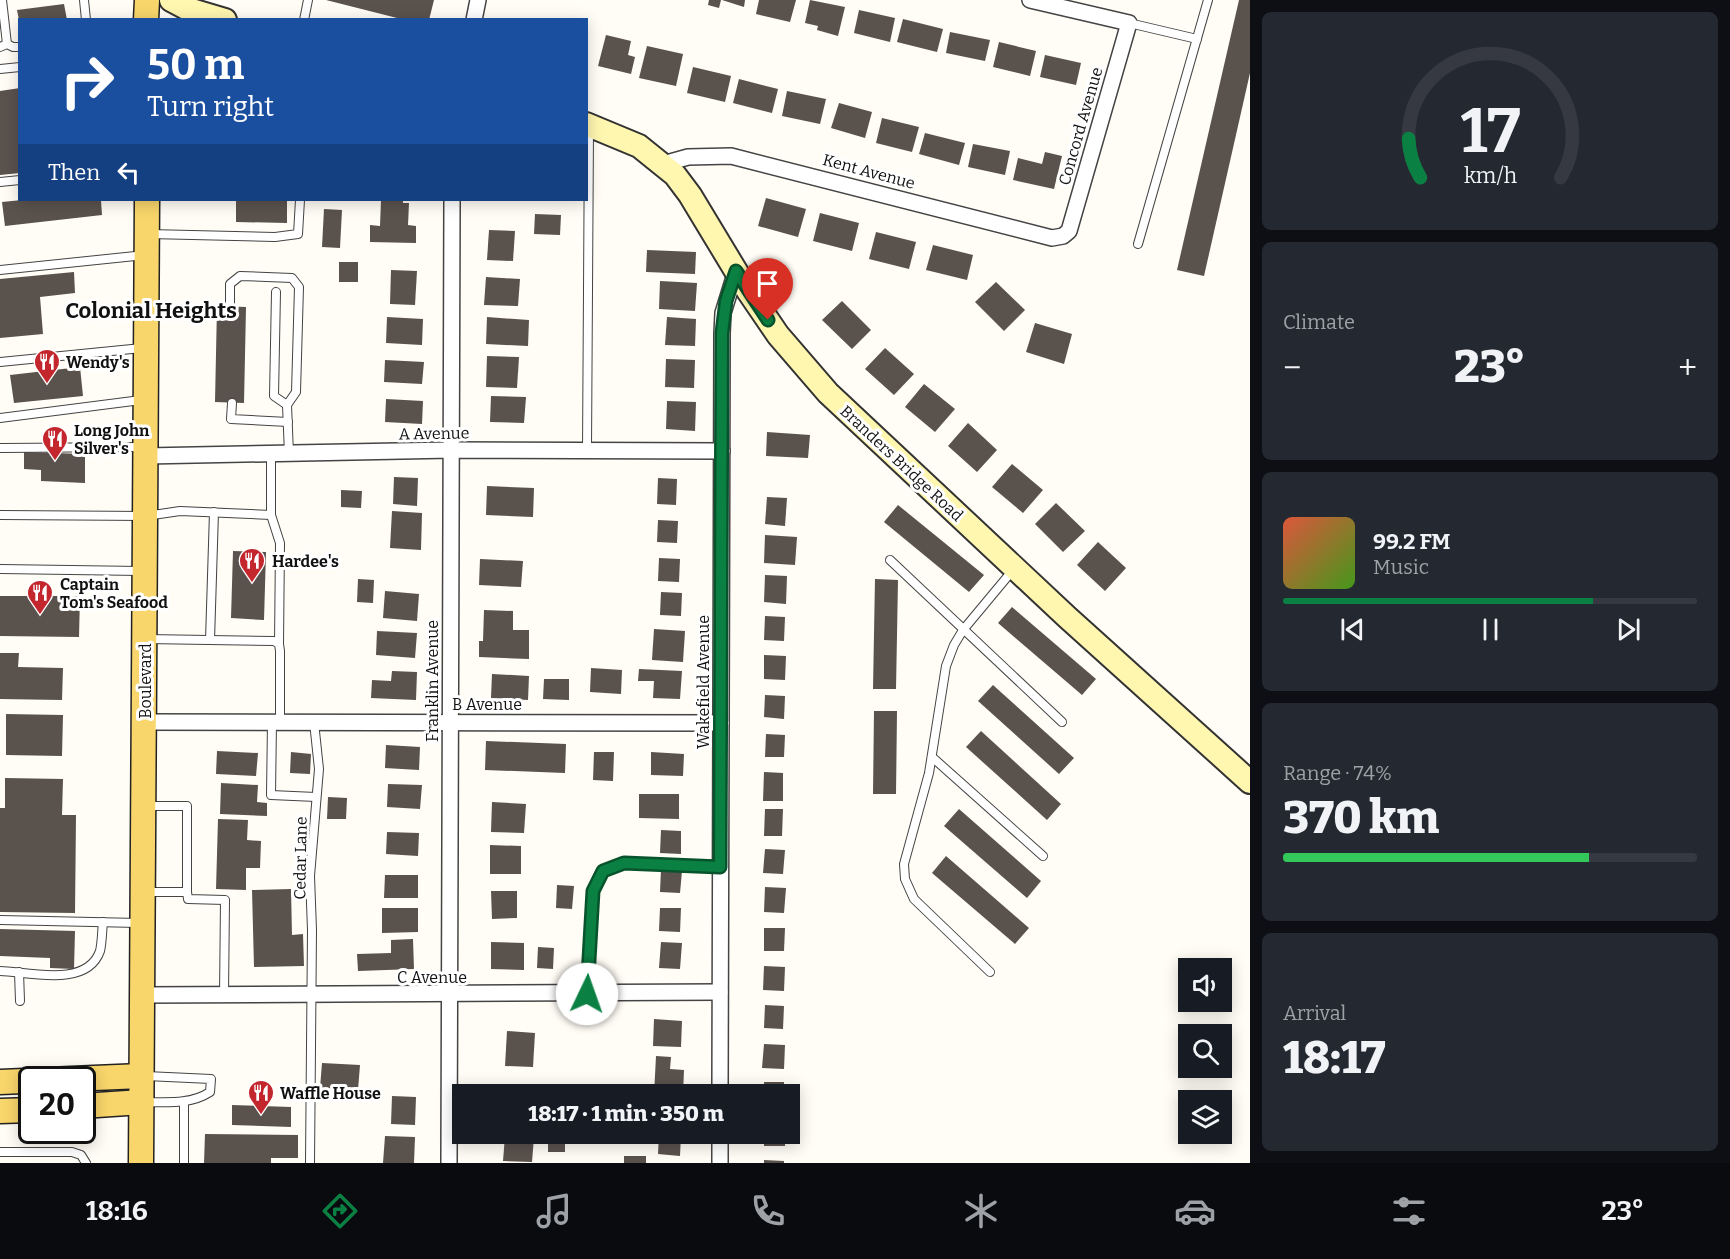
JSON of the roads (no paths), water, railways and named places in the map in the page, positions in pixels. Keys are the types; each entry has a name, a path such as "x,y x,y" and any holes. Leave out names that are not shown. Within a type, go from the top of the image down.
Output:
{"main road":[{"path":"147,0 147,18"},
{"name":"Boulevard","path":"141,1163 147,201"},
{"path":"0,1082 141,1076"},
{"path":"96,1105 142,1102"},
{"path":"0,1111 18,1110"}],"street":[{"path":"171,0 188,9 218,18"},
{"path":"474,18 478,0"},
{"path":"1030,0 1129,23"},
{"name":"Concord Avenue","path":"1063,236 1069,231 1129,23"},
{"name":"Branders Bridge Road","path":"588,124 639,146 663,164 690,195 778,335 828,393 1067,617 1250,782"},
{"name":"Kent Avenue","path":"663,164 688,157 731,156 1052,238 1063,236"},
{"name":"Franklin Avenue","path":"449,1163 452,201"},
{"name":"Wakefield Avenue","path":"720,1084 723,313 736,271"},
{"name":"A Avenue","path":"146,452 289,454 451,450 722,451"},
{"name":"B Avenue","path":"145,722 721,723"},
{"name":"C Avenue","path":"143,994 451,995 720,992"},
{"path":"720,1144 720,1163"}],"lane":[{"path":"2,0 4,45"},
{"path":"84,0 86,18"},
{"path":"304,18 308,0"},
{"path":"1138,244 1208,0"},
{"path":"1129,23 1197,39"},
{"path":"0,69 18,67"},
{"path":"0,182 18,180"},
{"path":"0,270 147,244 298,234 300,201"},
{"path":"587,450 588,201"},
{"path":"230,306 230,284 240,276 292,278 299,287 296,392 287,405 289,454"},
{"path":"276,292 274,396 287,405"},
{"path":"0,362 146,348"},
{"path":"0,418 146,400"},
{"path":"232,403 231,419 288,422"},
{"path":"0,448 146,452"},
{"path":"271,454 270,515 280,543 279,644 271,795 316,797"},
{"path":"0,515 146,516 180,511 270,515"},
{"path":"210,640 214,512"},
{"path":"890,560 1062,722"},
{"path":"990,972 914,899 905,879 904,864 932,757 946,666 963,630 1015,567"},
{"path":"0,569 145,571"},
{"path":"145,639 274,641 279,644"},
{"name":"Cedar Lane","path":"310,1163 310,876 319,752 314,722"},
{"path":"932,757 1043,856"},
{"path":"144,806 188,806 188,899 225,900 224,994"},
{"path":"587,994 593,891 603,871 624,863 720,867"},
{"path":"144,892 187,892"},
{"path":"0,920 144,923"},
{"path":"0,971 74,975 88,968 99,952 103,922"},
{"path":"19,972 21,1001"},
{"path":"141,1076 211,1079 210,1092 200,1099 184,1102 142,1102"},
{"path":"184,1102 184,1163"},
{"path":"0,1152 72,1152 81,1155 86,1163"}],"place":[{"name":"Wendy's","path":"47,385"},
{"name":"Long John Silver's","path":"55,462"},
{"name":"Hardee's","path":"252,584"},
{"name":"Captain Tom's Seafood","path":"40,616"},
{"name":"Waffle House","path":"261,1116"}],"district":[{"name":"Colonial Heights","path":"151,310"}]}
